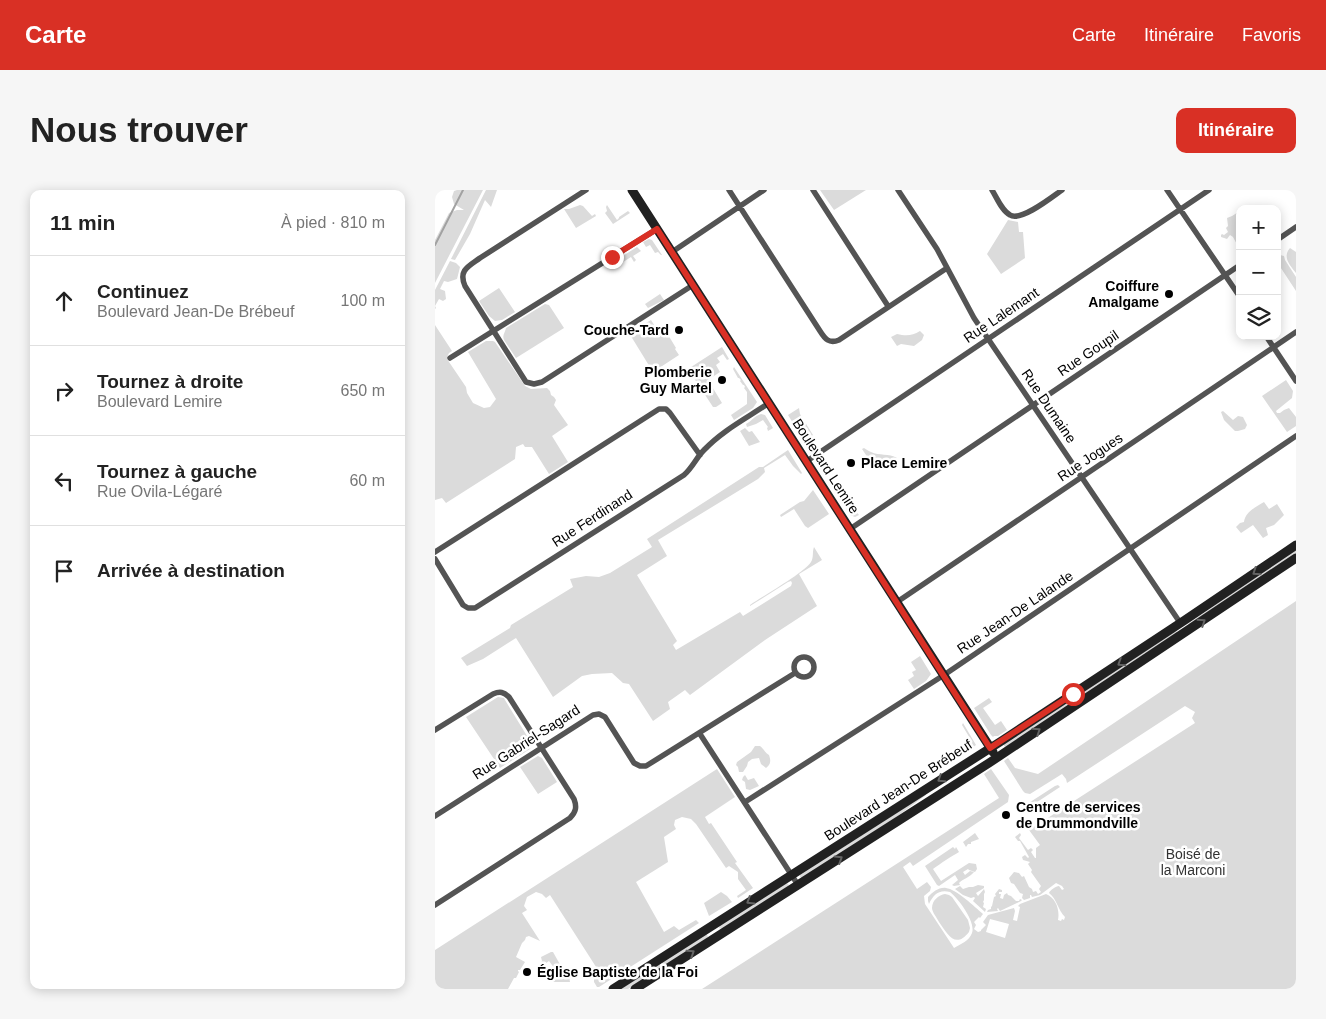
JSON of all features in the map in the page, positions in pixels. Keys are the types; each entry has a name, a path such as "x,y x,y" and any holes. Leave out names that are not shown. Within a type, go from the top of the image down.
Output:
{"main road":[{"name":"Boulevard Lemire","path":"632,190 997,758"},
{"name":"Boulevard Jean-De Brébeuf","path":"613,989 990,748 1296,545"},
{"name":"Boulevard Jean-De Brébeuf","path":"635,989 997,758 1296,558"}],"street":[{"path":"586,190 503,243 465,270 462,275 464,284 525,381 531,384 547,380 693,285"},
{"path":"729,190 820,331 831,342 841,339 947,268"},
{"path":"672,252 764,190"},
{"path":"813,190 888,306"},
{"name":"Rue Dumaine","path":"898,190 937,248 967,305 988,339 1186,632"},
{"path":"992,190 1006,212 1016,217 1026,214 1062,190"},
{"path":"1167,190 1239,295"},
{"name":"Rue Lalemant","path":"807,461 1209,190"},
{"path":"1281,237 1296,227"},
{"path":"450,358 657,229"},
{"name":"Rue Goupil","path":"850,529 1236,268"},
{"name":"Rue Jogues","path":"897,602 1296,332"},
{"path":"1269,340 1296,381"},
{"name":"Rue Ferdinand","path":"435,559 463,605 475,608 684,474 700,455 729,428 769,403"},
{"path":"435,552 657,410 664,409 670,412 700,455"},
{"name":"Rue Jean-De Lalande","path":"745,802 944,675 1296,436"},
{"name":"Rue Gabriel-Sagard","path":"435,816 595,714 606,718 634,762 642,766 651,764 700,734 795,672"},
{"path":"435,730 493,694 503,692 509,697 575,801 576,810 570,818 435,904"},
{"path":"700,734 798,885"}],"green space":[{"path":"483,190 435,283 435,240 449,213 464,210 454,204 452,197 454,191"},
{"path":"486,190 497,190 491,207 485,200 470,234 455,260 451,259"},
{"path":"820,190 866,190 834,210"},
{"path":"580,205 592,216 595,214 596,216 576,228 564,209"},
{"path":"607,205 617,220 628,211 630,213 613,224 605,213"},
{"path":"1236,214 1236,243 1230,235 1227,239 1221,237 1222,234 1224,235 1228,232 1226,228 1228,226 1227,218"},
{"path":"1008,220 1018,222 1019,232 1023,232 1025,258 1001,274 987,254"},
{"path":"649,239 652,240 662,255 658,252 655,253 650,245 646,247 643,242"},
{"path":"637,247 641,251 633,256 636,260 634,262 631,257 620,264 618,259"},
{"path":"1290,248 1296,252 1296,273 1287,258"},
{"path":"1281,255 1284,256 1296,277 1296,291 1281,268"},
{"path":"450,261 456,263 460,267 457,279 448,282 444,281 440,289 445,291 446,299 443,301 439,299 435,306 435,290"},
{"path":"499,288 515,312 502,320 495,321 489,316 479,301"},
{"path":"660,294 664,300 648,308 645,304"},
{"path":"545,304 549,305 564,328 516,358 504,340 503,335 506,328"},
{"path":"651,320 658,331 664,328 679,355 653,372 629,333"},
{"path":"435,325 452,351 447,359 466,387 473,403 484,408 490,407 496,399 468,352 486,341 495,342 525,386 531,389 547,388 550,391 556,400 554,405 568,425 552,436 568,462 549,474 532,447 525,447 523,444 516,447 515,459 446,503 442,498 435,500"},
{"path":"920,331 924,335 922,340 914,346 901,344 897,346 891,337 897,334 912,335"},
{"path":"722,347 729,359 727,360 723,354 717,358 720,362 716,365 720,372 708,380 722,403 713,407 688,369"},
{"path":"734,367 757,402 753,408 734,420 731,415 747,404 747,392 733,369"},
{"path":"1286,380 1293,391 1292,398 1276,411 1280,413 1289,408 1296,417 1296,426 1287,432 1262,396"},
{"path":"799,408 800,414 813,435 807,439 815,447 812,449 808,447 788,415"},
{"path":"1223,411 1233,420 1238,416 1243,417 1247,425 1245,429 1235,431 1224,420 1221,412"},
{"path":"761,414 765,415 773,428 768,431 768,427 763,420 747,427 746,424"},
{"path":"745,428 749,432 752,431 760,442 749,446 740,431"},
{"path":"864,448 874,453 897,458 890,462 892,465 872,464 862,449"},
{"path":"788,450 801,474 785,455 764,468 765,472 758,479 658,540 667,556 637,575 677,641 673,645 676,650 740,612 743,616 791,586 791,581 750,606 807,567 812,560 814,547 822,560 799,574 817,606 765,640 690,695 685,690 668,702 670,709 653,721 629,684 623,683 612,673 582,676 553,697 516,638 483,659 467,666 461,658 573,587 570,579 586,576 599,577 610,573 652,547 647,539"},
{"path":"813,490 829,514 808,528 794,509 781,517 780,515 804,501"},
{"path":"846,497 850,503 853,502 857,507 854,509 859,515 855,517 850,515 841,500"},
{"path":"1264,502 1269,509 1277,504 1284,515 1274,525 1266,528 1268,535 1263,538 1253,525 1241,533 1236,527 1244,522 1246,515 1251,510"},
{"path":"1296,549 1296,554 1193,623 1188,624"},
{"name":"Boisé de la Marconi","path":"1296,601 1296,989 702,989 999,798 984,774 991,769 1009,795 1008,802 913,866 910,862 903,867 917,889 927,882 931,887 930,891 924,896 925,904 954,948 971,936 973,928 962,905 950,892 943,891 937,894 929,904 928,897 941,888 955,891 983,914 974,922 976,925 974,929 978,932 986,925 983,922 988,915 1014,908 1013,920 1017,921 1020,907 1018,906 1020,904 1046,894 1057,905 1058,920 1064,920 1065,917 1054,898 1049,893 1058,886 1062,890 1064,889 1062,886 1056,883 1040,895 1032,897 1030,895 1030,898 1024,900 1022,898 1023,894 1011,883 1009,878 1014,872 1019,873 1022,877 1024,876 1033,892 1036,891 1038,894 1041,892 1039,889 1041,886 1028,864 1030,862 1023,860 1022,857 1025,855 1029,857 1020,841 1015,837 1020,833 1019,838 1028,850 1031,848 1033,850 1031,852 1036,858 1036,848 1040,845 1029,830 1195,723 1192,718 1195,712 1185,706 1067,783 1062,774 1030,794 1023,791 1004,761 1008,758 1015,768 1038,774","holes":["990,919 1009,924 1005,938 986,932"]},
{"path":"1176,631 1178,633 1006,747 1004,746 1004,744"},
{"path":"920,656 931,674 926,681 914,689 908,680 914,676 912,672 916,670 911,662"},
{"path":"498,697 504,698 532,744 530,749 500,768 466,717"},
{"path":"989,698 992,702 983,708 995,725 1001,721 1007,730 993,737 974,708"},
{"path":"963,723 976,745 959,757 959,754 970,747 971,740 962,725"},
{"path":"755,746 760,746 769,755 769,765 766,768 761,764 759,758 752,759 748,762 743,772 739,772 736,765 737,762 751,752"},
{"path":"538,756 542,758 557,782 538,794 520,767"},
{"path":"717,769 735,797 705,817 709,824 711,823 737,862 735,863 753,888 738,898 737,896 746,890 738,879 738,872 729,866 726,868 696,824 691,819 682,817 675,820 674,825 676,829 664,837 668,862 636,882 664,932 674,926 679,930 696,920 699,923 597,987 594,982 594,974 598,970 550,895 546,898 536,892 527,897 524,906 527,910 522,913 540,941 529,936 522,943 516,957 525,962 520,970 518,970 516,978 514,978 508,989 435,989 435,950"},
{"path":"745,775 748,780 754,778 759,786 750,790 746,789 745,782 742,780"},
{"path":"1058,785 1060,787 1018,813 1021,808"},
{"path":"926,794 895,818 802,878 800,877 800,875"},
{"path":"975,833 979,839 971,842 966,847 963,842"},
{"path":"953,847 955,849 956,847 959,852 933,869 941,881 969,863 976,864 977,869 975,872 968,869 963,872 965,875 970,871 974,872 959,883 960,885 952,885 958,880 955,875 939,886 925,866"},
{"path":"787,883 789,885 787,887 722,929 719,928 720,925"},
{"path":"978,885 984,886 984,888 976,893 978,896 984,889 983,907 986,909 985,912 973,901 974,897 971,898 963,895 955,889 960,886 963,889"},
{"path":"999,889 1002,890 1002,892 999,892 1001,894 1000,898 1003,899 1007,893 1016,901 1022,900 1000,911 998,908 998,911 987,912 991,909 995,894"},
{"path":"721,892 732,902 709,916 704,903"},
{"path":"945,894 952,897 968,920 969,932 960,940 955,940 948,935 932,910 935,900"},
{"path":"706,934 707,938 628,989 621,989"},
{"path":"553,952 562,968 555,969 549,961 539,968 542,961 541,957"},
{"path":"555,975 569,977 570,982 553,982 551,977"}],"waterway":[{"path":"435,245 463,190"}],"place":[{"name":"Coiffure Amalgame","path":"1169,294"},
{"name":"Couche-Tard","path":"679,330"},
{"name":"Plomberie Guy Martel","path":"722,380"},
{"name":"Place Lemire","path":"851,463"},
{"name":"Centre de services de Drummondville","path":"1006,815"},
{"name":"Église Baptiste de la Foi","path":"527,972"}],"route":[{"path":"612,257 657,229 990,748 1073,694"}]}
